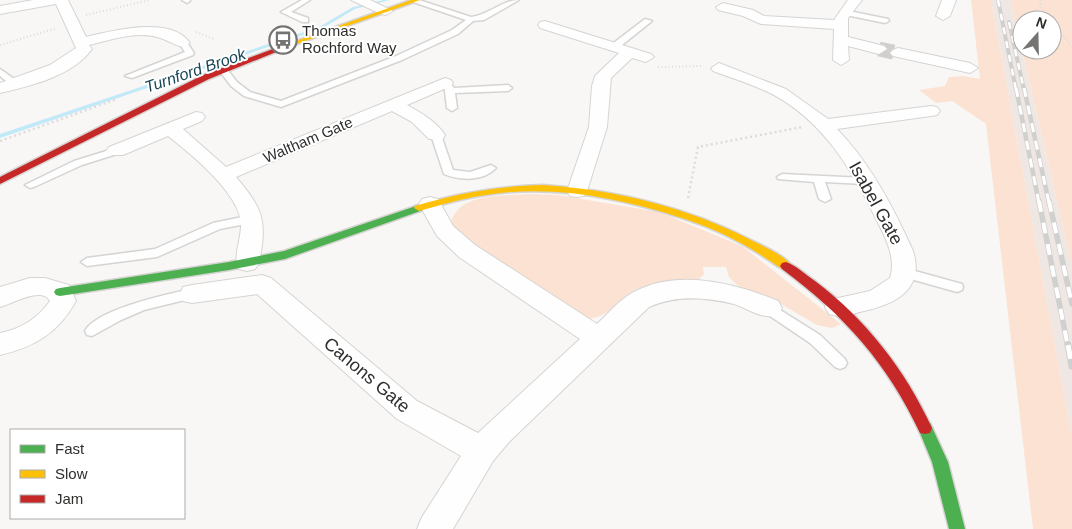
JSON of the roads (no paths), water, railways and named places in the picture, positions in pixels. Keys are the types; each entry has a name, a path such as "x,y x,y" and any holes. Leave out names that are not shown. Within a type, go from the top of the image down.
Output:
{"street":[{"path":"0,10 55,0"},
{"path":"7,85 63,65 76,58 84,49 61,0"},
{"path":"0,181 171,93 223,70 416,0"},
{"path":"943,16 949,0"},
{"path":"364,2 386,12"},
{"path":"722,7 748,13 761,20 846,13"},
{"path":"846,13 879,49"},
{"path":"841,60 846,13"},
{"path":"545,25 628,54 603,76 600,86 598,127 576,191"},
{"path":"82,42 146,30 164,32 183,43"},
{"path":"898,53 970,68"},
{"name":"Isabel Gate","path":"719,68 780,92 801,105 850,155 899,245 905,261 904,273"},
{"name":"Waltham Gate","path":"222,176 393,105 448,87"},
{"path":"393,105 418,118 436,135"},
{"path":"822,125 932,111"},
{"path":"116,151 196,117"},
{"path":"170,128 184,138 222,176 244,202 252,219 255,273"},
{"path":"192,294 255,273 311,247 430,204 499,189 539,188 576,191 639,201 683,213 768,252 804,278 838,307 870,339 916,403 936,451 953,501 957,529"},
{"path":"430,204 446,231 461,246 598,338"},
{"path":"1,294 26,287 46,286 60,292 255,273"},
{"name":"Canons Gate","path":"255,273 285,306 407,410 482,451"},
{"path":"838,307 882,296 898,285 904,273"},
{"path":"434,529 482,451 498,432 640,300 666,290 724,293 749,298 769,308"},
{"path":"0,344 32,334 56,315 63,301 60,292"}],"lane":[{"path":"305,20 285,12 307,0"},
{"path":"416,0 471,19 481,18 516,0"},
{"path":"846,13 885,21"},
{"path":"223,70 234,84 247,94 281,104 399,58 456,32 471,19"},
{"path":"628,54 648,21"},
{"path":"129,76 190,53 183,43"},
{"path":"0,72 7,85"},
{"path":"452,108 448,87 508,88"},
{"path":"436,135 448,172 471,175 491,168"},
{"path":"30,185 91,157 116,151"},
{"path":"782,177 864,181"},
{"path":"818,179 826,199"},
{"path":"86,262 157,253 217,226 252,219"},
{"path":"904,273 957,287"},
{"path":"92,331 111,318 150,301 192,294"},
{"path":"769,308 815,339 840,363"}],"waterway":[{"name":"Turnford Brook","path":"0,136 320,28 354,8 388,0"}],"tunnel":[{"path":"879,49 898,53"}],"railway":[{"path":"998,0 1016,90"},
{"path":"1009,22 1024,90"},
{"path":"1016,88 1039,203"},
{"path":"1024,88 1049,203"},
{"path":"1039,201 1068,347"},
{"path":"1049,201 1072,304"},
{"path":"1068,345 1072,366"}],"place":[{"name":"Thomas Rochford Way","path":"283,40"}]}
